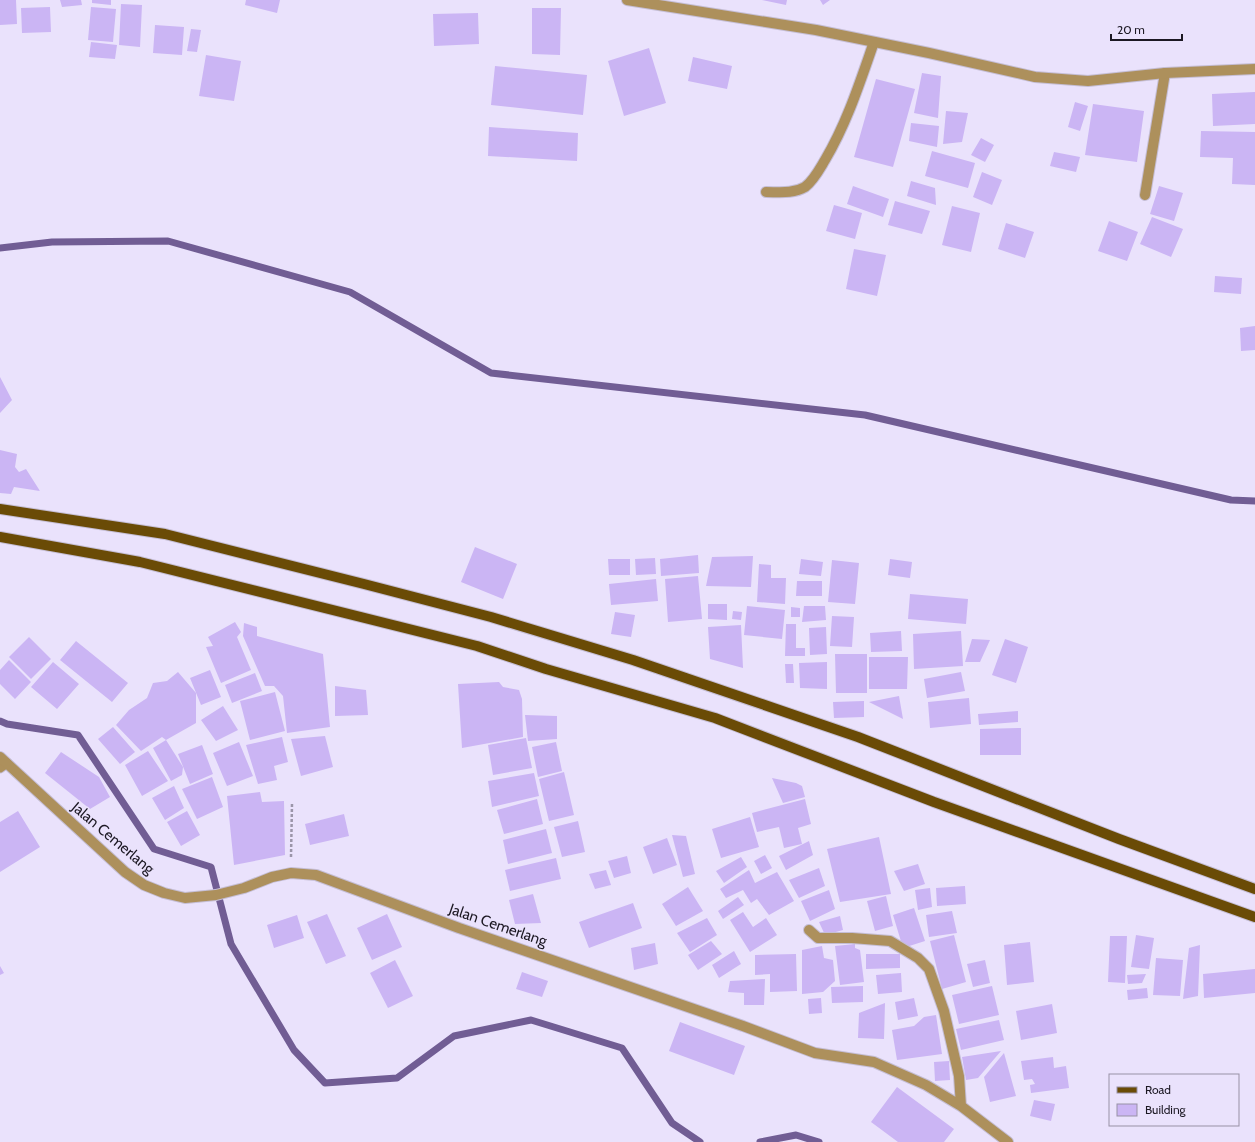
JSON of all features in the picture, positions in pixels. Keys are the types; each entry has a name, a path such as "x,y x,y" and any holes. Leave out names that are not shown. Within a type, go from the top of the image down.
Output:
{"main road":[{"path":"0,508 165,534 491,617 633,660 858,737 1119,839 1255,889"},
{"path":"0,537 140,562 477,646 546,669 715,718 934,802 1255,917"}],"street":[{"path":"627,0 816,30 1036,77 1088,81 1165,73 1255,69"},
{"path":"766,192 794,192 804,187 814,178 831,150 850,109 874,42"},
{"path":"1145,195 1165,73"},
{"name":"Jalan Cemerlang","path":"2,763 125,872 144,885 158,891 185,898 216,895 244,888 272,877 291,873 316,875 459,928 743,1026 815,1053 874,1062 926,1085 961,1106 1008,1142"},
{"path":"809,930 818,938 852,938 890,941 918,958 930,969 944,1011 959,1076 961,1106"}],"path":[{"path":"291,873 292,804"}],"building":[{"path":"0,0 16,0 17,24 0,25"},
{"path":"60,0 81,0 82,5 62,7"},
{"path":"92,0 111,0 111,5 92,3"},
{"path":"246,0 280,0 277,13 245,5"},
{"path":"762,0 787,0 786,5"},
{"path":"820,0 830,0 823,5"},
{"path":"121,4 142,5 140,47 119,45"},
{"path":"50,7 51,32 22,33 21,8"},
{"path":"91,7 116,9 113,42 88,40"},
{"path":"532,8 561,8 560,55 532,54"},
{"path":"478,13 479,44 434,46 433,14"},
{"path":"155,25 184,27 182,55 153,53"},
{"path":"191,29 201,30 197,52 187,51"},
{"path":"91,42 117,45 115,59 89,57"},
{"path":"649,48 666,103 624,116 608,61"},
{"path":"206,55 241,61 234,101 199,96"},
{"path":"693,57 732,66 727,89 688,81"},
{"path":"495,66 587,75 583,115 491,105"},
{"path":"922,73 941,76 938,118 914,113"},
{"path":"876,79 915,89 893,167 854,157"},
{"path":"1255,92 1255,124 1213,126 1212,94"},
{"path":"1075,102 1088,106 1080,131 1068,127"},
{"path":"1093,104 1144,111 1137,162 1085,155"},
{"path":"946,111 968,113 962,142 943,144"},
{"path":"911,123 939,126 937,147 909,141"},
{"path":"489,127 578,133 577,161 488,156"},
{"path":"1201,131 1255,132 1255,185 1232,184 1233,158 1200,157"},
{"path":"981,138 994,145 985,162 971,155"},
{"path":"932,151 975,163 968,188 925,176"},
{"path":"1054,152 1080,157 1076,172 1050,166"},
{"path":"982,172 1002,180 992,205 973,197"},
{"path":"911,181 935,188 936,205 907,196"},
{"path":"853,186 889,199 883,217 847,204"},
{"path":"1159,186 1183,193 1174,221 1150,214"},
{"path":"895,201 930,211 922,234 888,225"},
{"path":"834,205 862,213 855,239 826,231"},
{"path":"952,206 980,213 971,252 942,245"},
{"path":"1152,217 1183,229 1171,257 1140,244"},
{"path":"1109,221 1138,232 1127,261 1098,251"},
{"path":"1006,223 1034,232 1025,258 998,249"},
{"path":"854,249 886,255 877,296 846,289"},
{"path":"1215,276 1242,278 1241,294 1214,292"},
{"path":"1255,326 1255,350 1241,351 1240,328"},
{"path":"0,377 12,400 0,413"},
{"path":"0,450 17,454 15,467 19,472 26,469 40,491 14,487 11,494 0,493"},
{"path":"475,547 517,564 503,599 461,582"},
{"path":"698,555 699,573 661,576 660,559"},
{"path":"753,556 751,587 706,586 712,557"},
{"path":"655,558 656,574 636,575 635,559"},
{"path":"608,559 630,559 630,575 609,575"},
{"path":"801,559 823,562 821,576 799,574"},
{"path":"890,559 912,562 910,578 888,575"},
{"path":"832,560 859,563 855,604 828,602"},
{"path":"759,564 771,565 771,578 786,578 785,604 757,602"},
{"path":"698,576 702,619 668,622 665,579"},
{"path":"656,579 658,601 611,605 609,584"},
{"path":"797,581 822,581 822,596 796,596"},
{"path":"910,594 968,599 966,624 908,619"},
{"path":"708,604 727,604 727,620 708,619"},
{"path":"747,606 785,610 782,639 744,635"},
{"path":"804,606 825,606 826,620 802,622"},
{"path":"791,607 800,608 800,617 791,617"},
{"path":"733,611 742,612 741,620 732,619"},
{"path":"615,612 635,615 631,637 611,634"},
{"path":"832,616 854,617 852,647 830,646"},
{"path":"235,622 241,632 237,637 251,670 221,683 206,647 213,646 208,637"},
{"path":"244,623 257,627 257,636 323,654 330,727 287,733 283,696 274,686 265,686 243,636"},
{"path":"786,624 796,624 796,648 805,648 805,656 785,656"},
{"path":"741,625 743,668 710,659 708,627"},
{"path":"826,627 827,654 810,655 809,628"},
{"path":"901,631 902,651 871,652 870,633"},
{"path":"961,631 963,666 914,669 913,634"},
{"path":"29,637 51,659 31,679 9,657"},
{"path":"972,639 990,640 980,662 965,662"},
{"path":"1005,639 1028,647 1016,683 992,675"},
{"path":"76,641 128,683 112,702 60,660"},
{"path":"835,654 867,654 867,693 836,693"},
{"path":"869,657 908,657 907,689 869,689"},
{"path":"9,660 31,682 15,699 0,684 0,670"},
{"path":"53,662 79,684 57,709 31,687"},
{"path":"827,662 827,689 800,688 799,663"},
{"path":"785,664 793,664 794,683 786,683"},
{"path":"210,670 221,697 201,705 190,678"},
{"path":"178,672 196,693 196,723 166,740 162,737 141,751 116,725 129,710 147,698 153,683 167,681"},
{"path":"961,672 965,691 927,698 924,679"},
{"path":"255,673 262,691 232,703 225,685"},
{"path":"499,682 503,687 519,690 522,699 523,737 462,748 458,684"},
{"path":"335,686 366,690 368,715 335,716"},
{"path":"275,692 285,731 250,740 240,701"},
{"path":"899,696 903,719 869,702"},
{"path":"969,698 971,724 930,728 928,702"},
{"path":"864,701 864,717 834,718 833,702"},
{"path":"223,706 238,730 216,741 201,720"},
{"path":"1018,711 1018,722 979,725 978,714"},
{"path":"525,715 557,716 557,739 528,741"},
{"path":"113,727 135,752 120,764 98,739"},
{"path":"1021,728 1021,755 980,755 980,729"},
{"path":"325,736 333,767 301,776 291,739"},
{"path":"282,737 288,762 274,766 277,780 258,784 246,745"},
{"path":"526,738 532,768 493,775 488,745"},
{"path":"166,740 183,767 182,775 171,781 153,748"},
{"path":"239,742 253,776 227,786 213,753"},
{"path":"556,742 562,771 538,777 532,747"},
{"path":"202,745 213,774 190,784 178,754"},
{"path":"148,751 168,781 142,796 125,765"},
{"path":"61,752 99,777 110,797 90,809 45,773"},
{"path":"564,772 574,815 549,821 539,779"},
{"path":"534,773 539,796 492,807 488,781"},
{"path":"212,777 223,807 197,819 182,789"},
{"path":"772,778 796,783 802,786 805,797 783,803"},
{"path":"174,786 184,808 165,820 152,798"},
{"path":"260,792 262,802 284,801 285,855 234,865 227,796"},
{"path":"537,799 543,824 504,834 497,810"},
{"path":"805,799 811,824 798,828 802,844 784,848 779,827 757,832 752,813"},
{"path":"18,811 40,847 0,872 0,822"},
{"path":"187,811 200,835 181,846 167,822"},
{"path":"344,814 349,836 310,845 305,824"},
{"path":"750,817 759,847 721,858 712,829"},
{"path":"578,821 585,852 562,857 554,827"},
{"path":"546,829 552,853 508,864 503,840"},
{"path":"672,835 686,836 695,874 683,877"},
{"path":"879,837 891,894 840,902 827,849"},
{"path":"667,838 677,865 653,874 643,847"},
{"path":"809,841 813,855 786,870 779,856"},
{"path":"765,855 772,868 761,874 754,861"},
{"path":"627,856 631,873 614,878 608,861"},
{"path":"741,857 747,867 724,883 716,871"},
{"path":"556,858 561,879 510,891 505,870"},
{"path":"918,864 925,884 904,891 894,871"},
{"path":"819,868 825,886 799,898 789,880"},
{"path":"606,870 611,885 595,889 589,874"},
{"path":"749,870 755,883 777,872 794,901 769,915 757,899 751,903 743,890 726,898 720,889"},
{"path":"965,886 966,904 937,906 936,888"},
{"path":"688,887 703,911 676,926 662,904"},
{"path":"930,888 932,907 918,910 915,890"},
{"path":"829,890 835,909 810,921 801,901"},
{"path":"533,894 541,923 515,924 509,900"},
{"path":"886,896 893,926 875,931 867,901"},
{"path":"738,897 744,905 723,919 718,911"},
{"path":"633,903 642,928 589,948 579,922"},
{"path":"914,908 925,941 903,948 893,915"},
{"path":"952,911 957,933 929,937 926,915"},
{"path":"743,912 753,927 766,918 777,935 750,952 730,920"},
{"path":"327,914 346,956 326,964 307,922"},
{"path":"387,914 402,947 372,960 357,928"},
{"path":"297,915 304,938 274,948 267,925"},
{"path":"840,916 843,930 825,935 819,922"},
{"path":"707,918 717,935 690,952 677,933"},
{"path":"954,935 966,982 942,989 930,941"},
{"path":"1136,935 1154,938 1149,969 1131,967"},
{"path":"1110,936 1127,936 1125,983 1108,982"},
{"path":"711,941 722,954 698,970 688,955"},
{"path":"1030,942 1034,982 1007,985 1004,945"},
{"path":"655,943 658,964 634,970 631,948"},
{"path":"855,944 855,948 860,950 864,982 840,985 835,946"},
{"path":"1200,945 1198,996 1183,999 1189,948"},
{"path":"822,946 824,958 833,960 835,981 823,992 802,994 802,950"},
{"path":"734,951 741,964 719,978 712,965"},
{"path":"796,954 797,991 770,992 770,974 755,975 755,955"},
{"path":"866,954 900,954 900,968 866,969"},
{"path":"1156,958 1183,960 1180,996 1153,995"},
{"path":"395,960 413,996 388,1008 370,973"},
{"path":"985,960 990,983 973,987 967,964"},
{"path":"0,966 4,973 0,975"},
{"path":"1255,969 1255,993 1204,998 1203,974"},
{"path":"522,972 548,981 542,997 516,989"},
{"path":"901,973 902,992 878,994 876,975"},
{"path":"1146,974 1142,983 1128,984 1127,975"},
{"path":"765,979 764,1005 744,1005 744,993 728,992 730,981"},
{"path":"863,986 863,1002 832,1003 831,987"},
{"path":"992,986 999,1015 959,1024 952,995"},
{"path":"1147,988 1148,998 1128,1000 1127,990"},
{"path":"821,998 822,1013 809,1014 808,999"},
{"path":"914,998 918,1016 898,1020 895,1002"},
{"path":"885,1003 884,1039 858,1038 859,1013"},
{"path":"1052,1004 1057,1033 1021,1040 1016,1011"},
{"path":"936,1015 942,1054 897,1060 892,1030 914,1026 924,1017"},
{"path":"999,1020 1004,1040 961,1050 956,1029"},
{"path":"680,1022 745,1046 734,1075 669,1051"},
{"path":"1001,1051 978,1078 966,1080 962,1057"},
{"path":"1004,1053 1016,1096 990,1102 984,1077"},
{"path":"1053,1057 1054,1068 1066,1066 1069,1088 1031,1093 1030,1085 1035,1084 1032,1079 1024,1080 1021,1061"},
{"path":"949,1061 950,1080 935,1081 934,1062"},
{"path":"897,1087 954,1129 944,1142 898,1142 871,1122"},
{"path":"1034,1100 1055,1104 1051,1121 1030,1116"}],"waterway":[{"path":"0,248 52,242 168,241 350,292 491,373 865,415 1231,500 1255,501"},
{"path":"0,721 7,724 78,735 154,849 211,867 231,944 294,1050 325,1083 397,1078 454,1036 531,1020 622,1048 672,1123 700,1142"},
{"path":"760,1142 796,1135 819,1142"}]}
